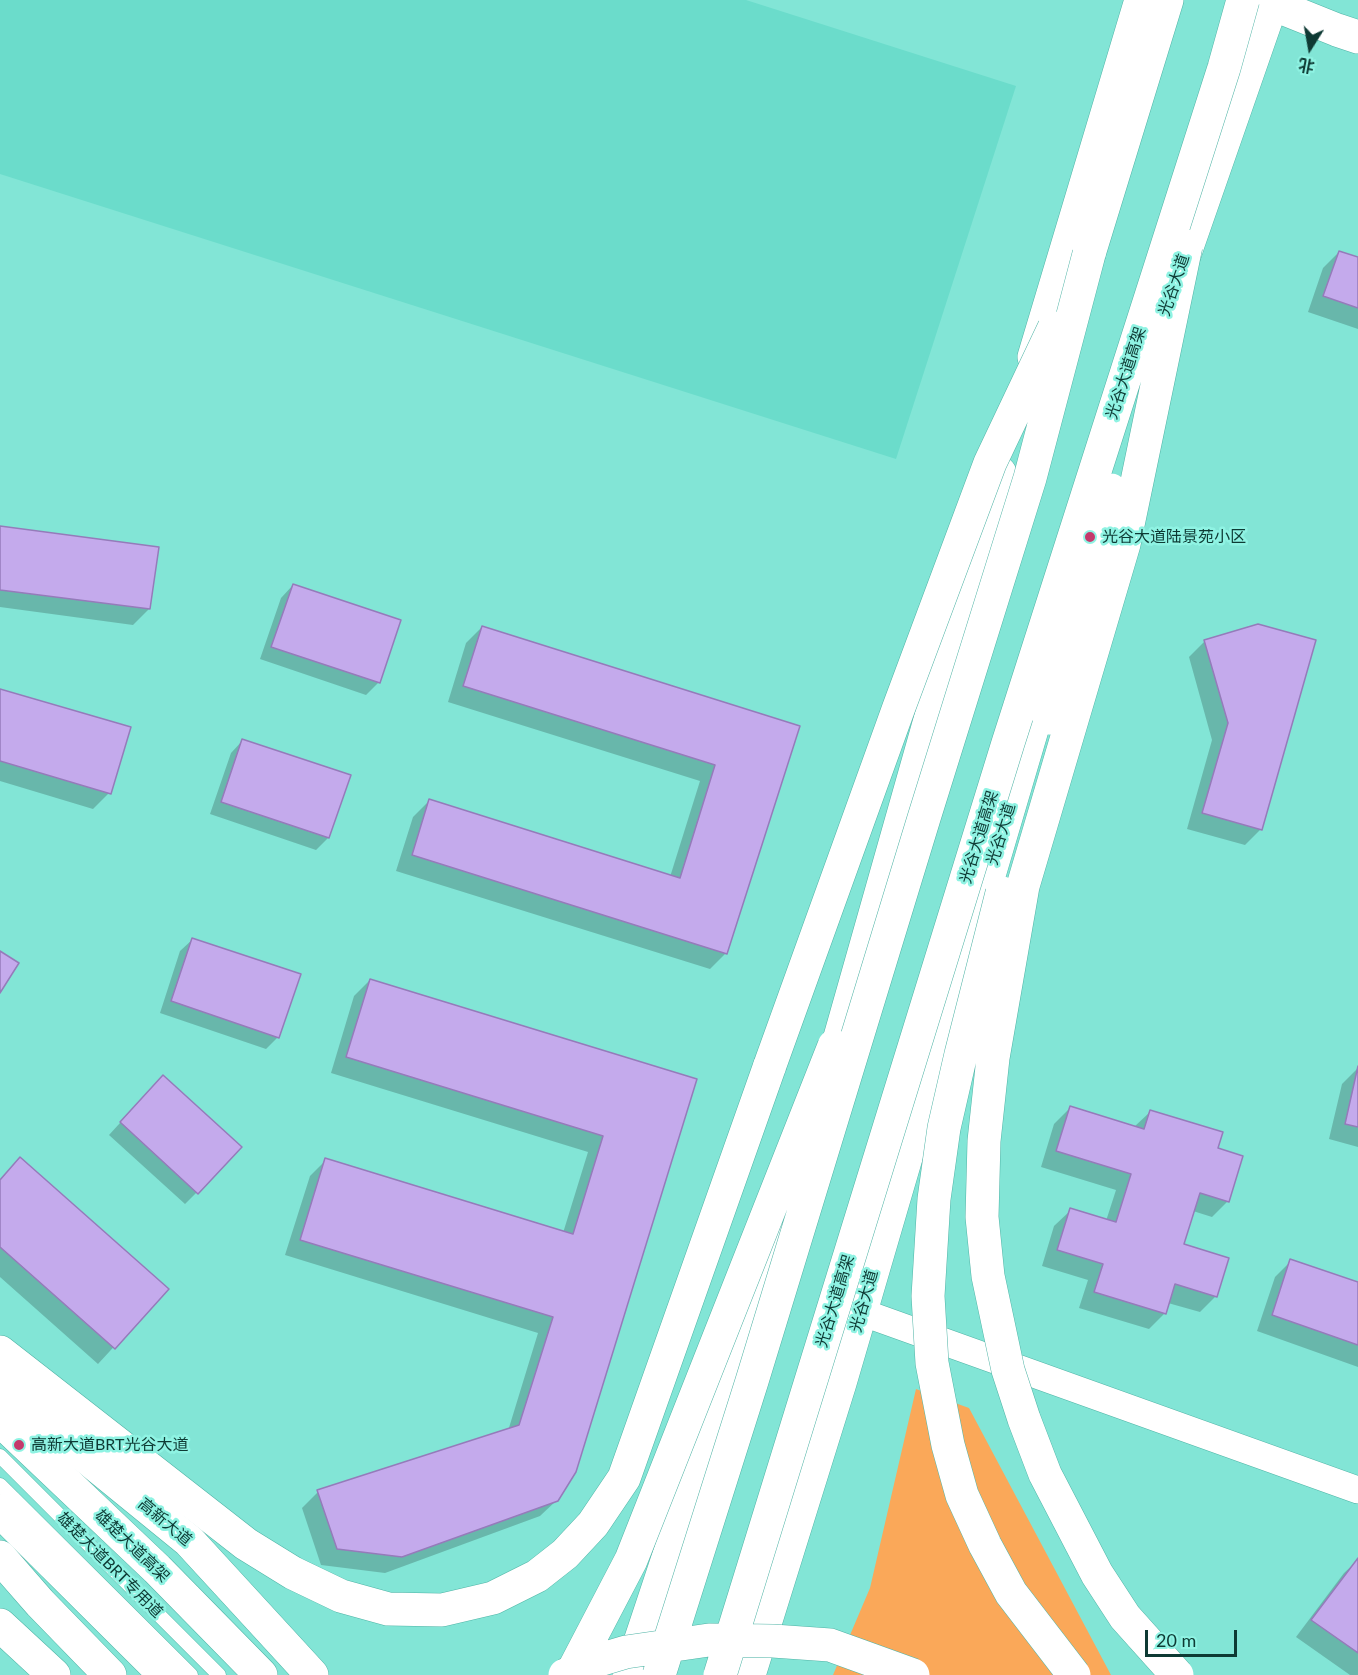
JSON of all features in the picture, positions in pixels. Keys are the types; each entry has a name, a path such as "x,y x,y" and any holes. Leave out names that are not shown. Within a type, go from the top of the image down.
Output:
{"main road":[{"path":"629,1675 824,1091 1005,454 1142,0"},
{"path":"659,1675 1030,478 1089,254 1167,0"},
{"path":"1263,1 1358,37"},
{"name":"光谷大道高架","path":"720,1675 1008,743 1224,68 1263,1"},
{"name":"光谷大道","path":"749,1675 840,1383 1090,537 1263,1"},
{"path":"1074,1675 1011,1593 962,1495 948,1445 932,1363 928,1296 934,1199 944,1128 960,1053 1224,68"},
{"path":"1177,1675 1125,1617 1097,1574 1045,1474 1024,1419 1008,1370 988,1276 982,1217 984,1141 993,1058 1023,886 1124,544 1224,68"},
{"path":"0,1352 246,1544 293,1574 341,1596 388,1609 442,1610 493,1598 537,1576 565,1554 593,1524 624,1478 899,707 990,463 1089,254"},
{"path":"571,1675 631,1560 924,818"},
{"name":"高新大道","path":"0,1387 189,1540 312,1675"},
{"name":"雄楚大道高架","path":"0,1420 158,1569 226,1661 262,1675"},
{"path":"0,1511 165,1675"},
{"path":"0,1557 40,1603 110,1675"},
{"path":"0,1625 54,1675"},
{"path":"565,1675 599,1660 626,1652 709,1640 831,1645 913,1675"}],"street":[{"path":"861,1312 1358,1490"}],"lane":[{"name":"雄楚大道BRT专用道","path":"0,1456 226,1661"},
{"name":"雄楚大道BRT专用道","path":"0,1485 191,1675"}],"shaded area":[{"path":"0,0 746,0 1016,86 896,459 0,174"},
{"path":"916,1389 969,1408 1111,1675 833,1675 870,1588"}],"building":[{"path":"1339,251 1358,257 1358,308 1323,296"},
{"path":"0,526 159,547 150,609 0,590"},
{"path":"293,584 401,620 380,683 271,647"},
{"path":"1258,624 1316,640 1262,830 1202,813 1228,723 1204,640"},
{"path":"482,626 800,726 727,954 412,855 429,799 680,878 715,765 463,686"},
{"path":"0,689 131,727 111,794 0,761"},
{"path":"242,739 351,775 329,838 221,802"},
{"path":"192,938 301,974 279,1038 171,1001"},
{"path":"0,951 19,963 0,993"},
{"path":"370,979 697,1079 576,1472 558,1501 402,1557 337,1549 317,1490 519,1425 553,1317 300,1240 325,1158 573,1234 603,1136 346,1057"},
{"path":"1358,1066 1358,1127 1345,1124"},
{"path":"163,1075 242,1147 198,1194 120,1122"},
{"path":"1070,1106 1144,1129 1150,1110 1223,1132 1218,1148 1243,1156 1229,1202 1200,1193 1184,1244 1229,1258 1217,1297 1175,1284 1166,1314 1094,1292 1103,1264 1057,1250 1070,1208 1116,1222 1131,1174 1056,1151"},
{"path":"20,1157 169,1289 115,1349 0,1247 0,1180"},
{"path":"1290,1259 1358,1282 1358,1345 1272,1315"},
{"path":"1358,1558 1358,1653 1311,1620"}],"place":[{"name":"光谷大道陆景苑小区","path":"1090,537"},
{"name":"高新大道BRT光谷大道","path":"19,1445"}]}
